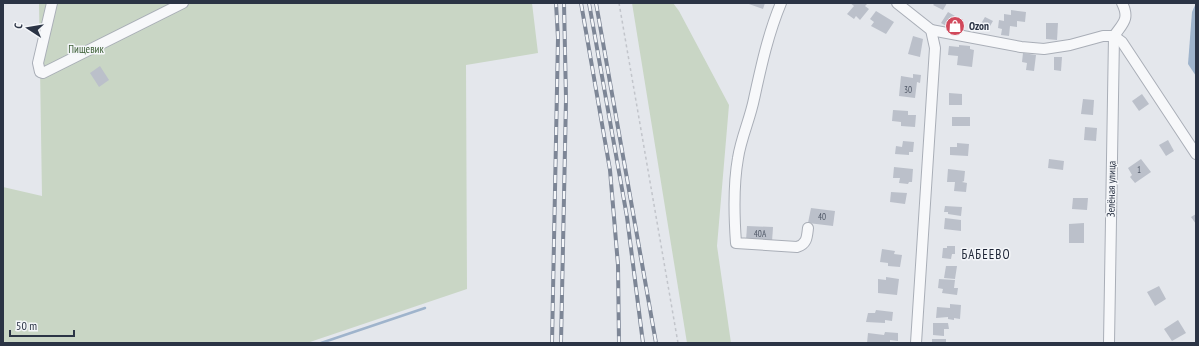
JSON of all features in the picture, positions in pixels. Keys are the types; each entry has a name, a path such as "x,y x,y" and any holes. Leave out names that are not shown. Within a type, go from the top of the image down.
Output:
{"street":[{"path":"52,3 38,63 40,72 43,73 183,3"},
{"path":"781,3 772,25 753,104 738,157 735,194 736,243 797,247 803,245 806,241 808,228"},
{"path":"897,3 931,30 1021,47 1044,49 1070,45 1102,36 1114,36 1122,42 1196,154"},
{"path":"1114,36 1125,20 1127,12 1122,3"},
{"path":"916,343 935,48 931,30"},
{"name":"Зелёная улица","path":"1109,343 1114,36"}],"path":[{"path":"619,3 678,343"}],"green space":[{"name":"Пищевик","path":"39,3 532,3 538,53 466,65 467,289 307,343 3,343 3,187 42,196"},
{"path":"632,3 673,3 679,11 729,105 717,246 731,343 687,343"}],"water":[{"path":"1196,3 1196,76 1188,64 1192,12"}],"building":[{"path":"746,3 765,3 763,9"},
{"path":"850,3 868,3 865,6 869,9 860,20 856,16 854,19 847,14 854,6"},
{"path":"935,3 947,3 943,10 933,5"},
{"path":"1011,10 1026,12 1025,22 1017,21 1017,27 1010,26 1009,36 1001,35 1002,29 998,28 999,20 1004,21 1004,14 1011,15"},
{"path":"876,11 894,22 886,34 871,26 874,22 870,19"},
{"path":"948,12 962,20 955,31 941,23"},
{"path":"985,17 993,21 987,31 979,27"},
{"path":"1046,23 1058,23 1057,40 1046,39"},
{"path":"913,36 923,39 920,57 908,54"},
{"path":"959,45 970,46 970,49 974,50 972,67 957,65 958,56 948,55 949,46 959,47"},
{"path":"1023,53 1036,55 1034,71 1026,70 1027,63 1022,62"},
{"path":"1054,57 1062,57 1061,71 1054,70"},
{"path":"100,66 109,80 99,87 90,73"},
{"path":"913,74 921,75 920,83 917,82 915,98 899,96 901,76 913,78"},
{"path":"949,93 962,94 962,105 949,105"},
{"path":"1142,94 1149,104 1139,111 1132,101"},
{"path":"1083,99 1094,100 1093,115 1081,114"},
{"path":"893,110 908,111 908,115 916,115 915,127 901,126 901,122 892,121"},
{"path":"952,117 970,117 970,126 952,126"},
{"path":"1085,127 1097,128 1096,141 1084,140"},
{"path":"1168,140 1174,151 1166,156 1159,145"},
{"path":"903,141 914,142 913,152 909,152 909,155 895,154 896,146 902,147"},
{"path":"957,143 969,144 968,156 950,155 950,147 957,147"},
{"path":"1049,159 1064,161 1063,170 1048,168"},
{"path":"1141,159 1151,172 1135,183 1130,177 1132,175 1128,168"},
{"path":"894,167 913,169 912,182 909,182 908,184 899,183 900,178 893,178"},
{"path":"948,169 965,171 964,181 962,182 967,183 966,192 954,191 955,182 947,182"},
{"path":"891,192 907,193 905,204 890,202"},
{"path":"1073,198 1088,198 1087,210 1072,209"},
{"path":"945,206 962,207 961,216 944,212"},
{"path":"811,208 835,211 833,226 808,223"},
{"path":"1196,214 1196,224 1191,217"},
{"path":"945,218 961,220 961,231 944,229"},
{"path":"1084,223 1084,243 1069,243 1069,224"},
{"path":"747,226 773,227 772,242 746,241"},
{"path":"947,246 955,246 955,254 952,254 951,259 942,258 943,248 947,248"},
{"path":"882,249 895,251 894,254 902,255 900,267 888,266 888,263 880,262"},
{"path":"946,266 957,266 955,279 944,278"},
{"path":"886,277 899,279 897,295 878,293 878,279 886,280"},
{"path":"939,279 955,280 954,288 958,288 957,295 942,293 943,289 938,288"},
{"path":"1159,286 1166,299 1155,306 1147,292"},
{"path":"950,304 961,305 960,319 948,319 948,317 936,318 937,307 950,308"},
{"path":"876,310 893,312 892,321 885,320 885,323 866,322 868,313 875,313"},
{"path":"1178,320 1186,333 1172,341 1164,329"},
{"path":"933,323 948,323 949,329 944,329 944,336 933,335"},
{"path":"885,332 898,333 898,341 890,340 890,343 867,343 868,333 884,335"},
{"path":"932,339 946,339 946,343 932,343"}],"waterway":[{"path":"321,343 425,308"}],"railway":[{"path":"552,343 558,38 556,3"},
{"path":"561,343 566,99 564,3"},
{"path":"581,3 610,170 618,265 619,343"},
{"path":"589,3 627,217 643,343"},
{"path":"596,3 656,343"}],"place":[{"name":"Ozon","path":"955,26"}],"district":[{"name":"БАБЕЕВО","path":"986,254"}]}
